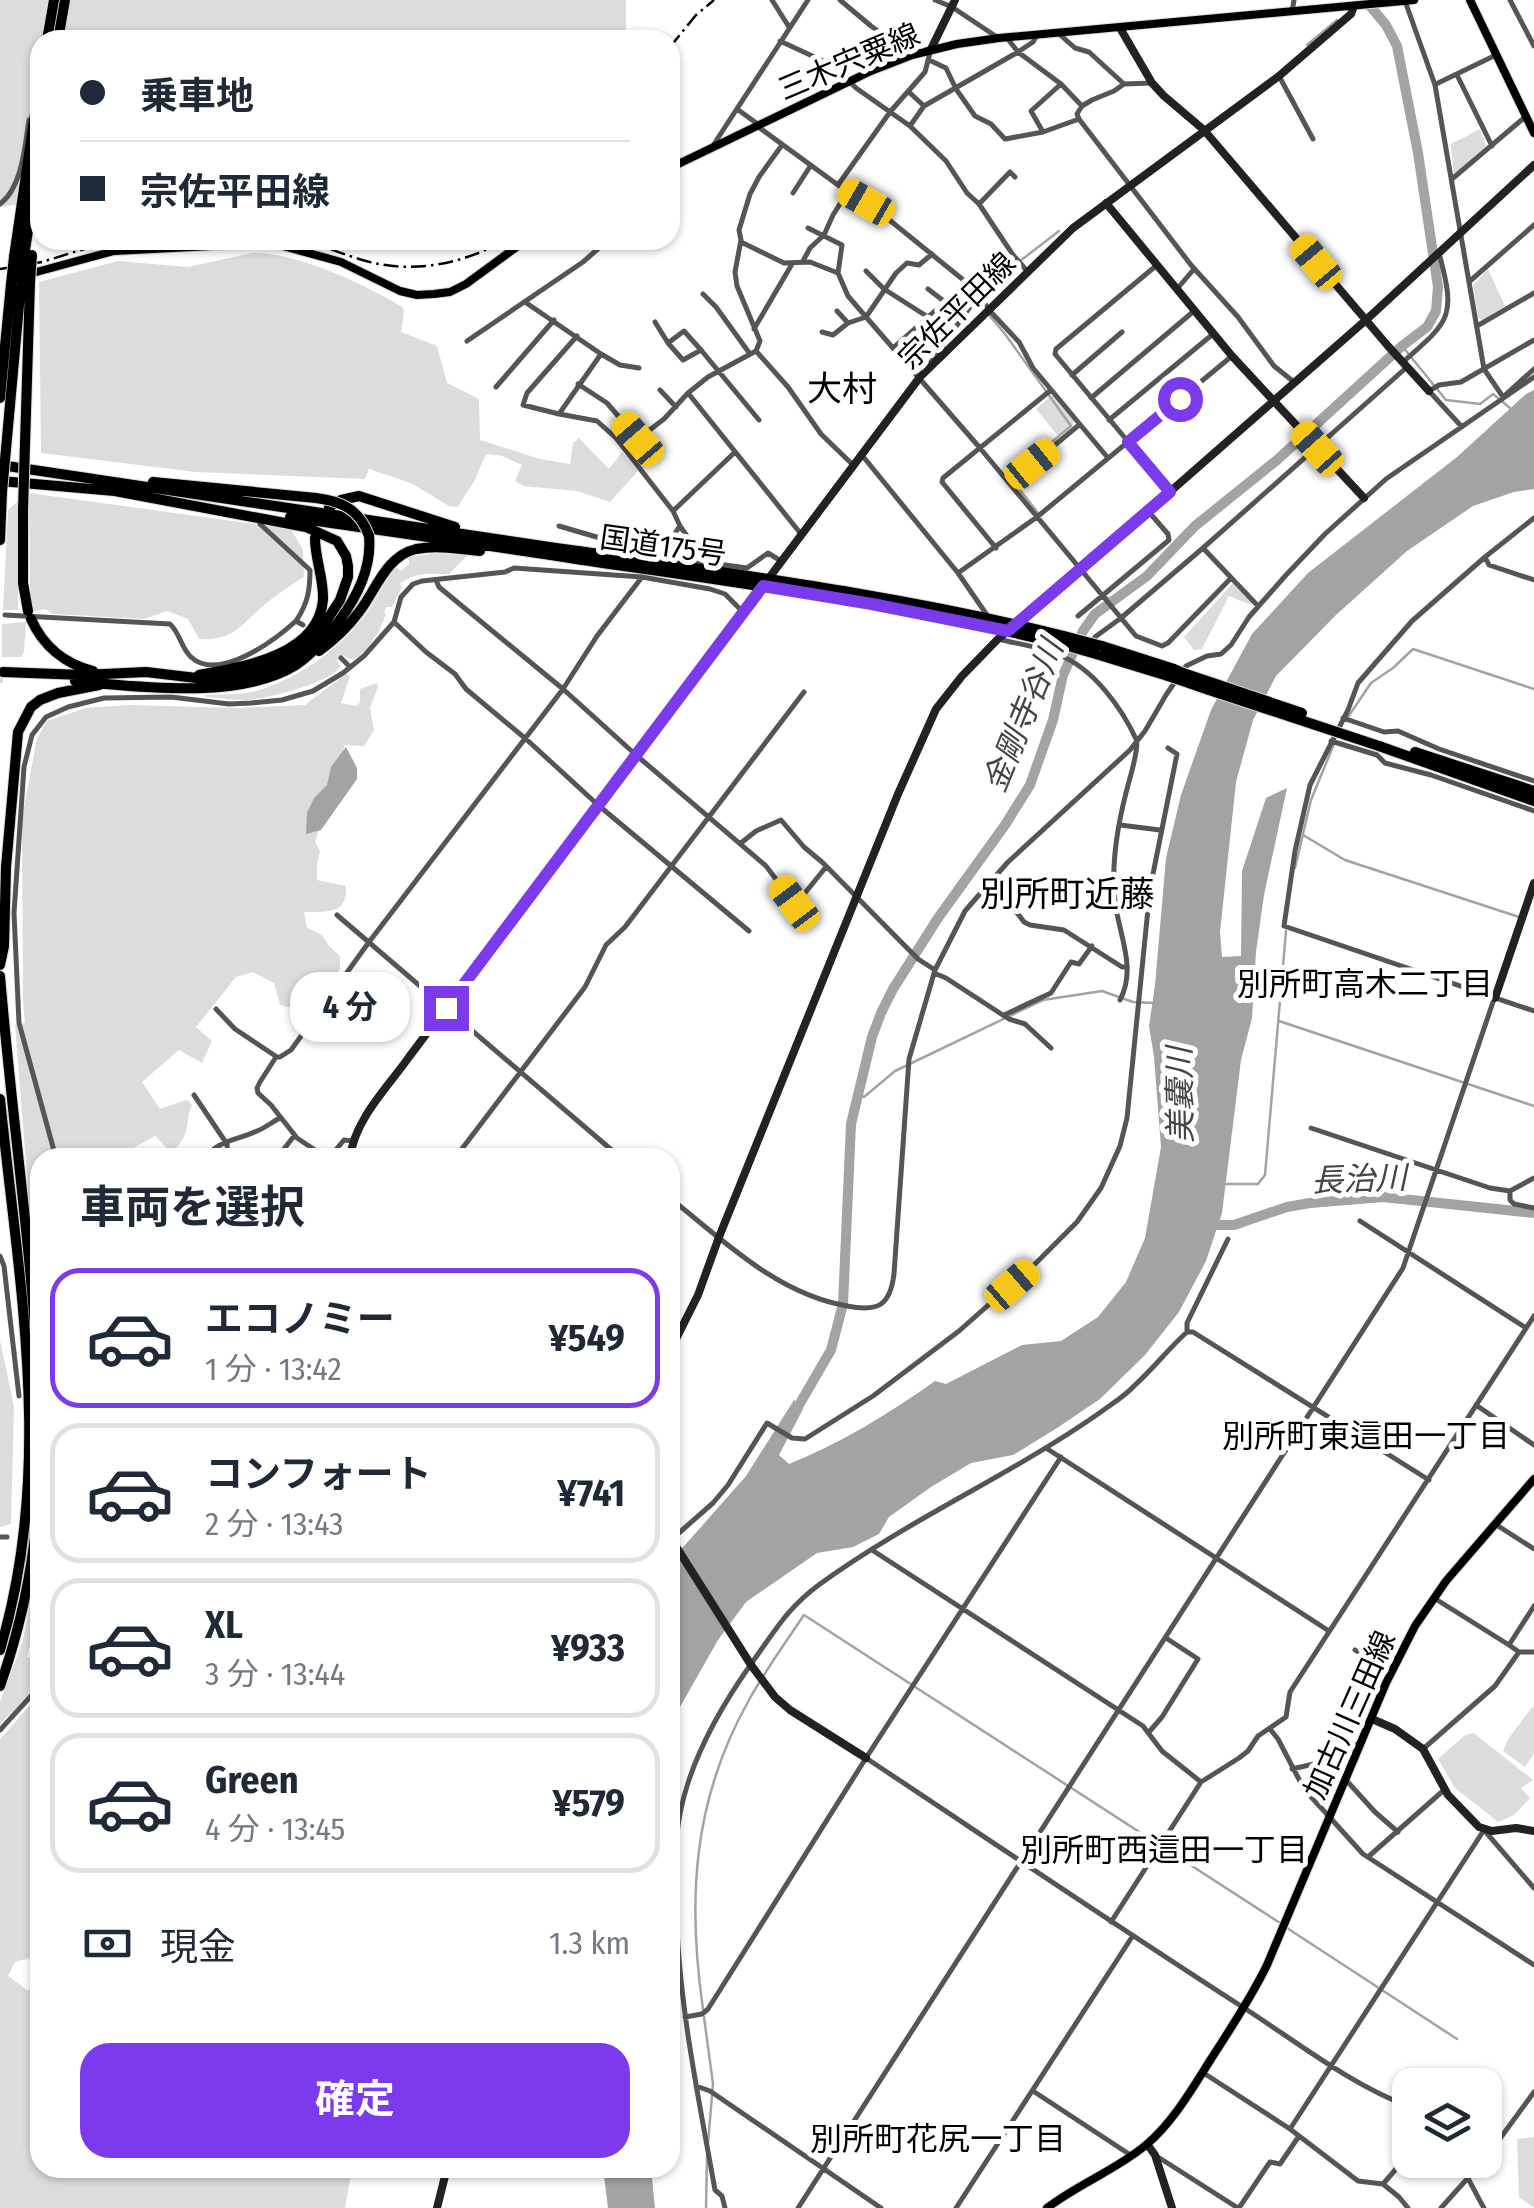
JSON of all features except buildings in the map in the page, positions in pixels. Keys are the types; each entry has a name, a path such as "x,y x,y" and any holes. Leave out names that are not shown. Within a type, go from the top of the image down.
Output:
{"highway":[{"path":"47,30 52,0"},
{"path":"60,30 65,0"},
{"path":"0,540 1,482 30,184"},
{"path":"30,213 21,283 23,583 30,615 41,637 59,656 106,679"},
{"path":"0,398 21,283"},
{"path":"0,463 62,474 316,498 350,508 364,523 369,536 365,573 350,606 326,638 298,664"},
{"name":"国道175号","path":"62,474 491,538 564,554"},
{"path":"0,965 18,732 31,707 40,700 106,679 146,672 213,680 249,675 284,661 308,644 327,623 348,577 346,556 337,542 306,527 115,491 1,482"},
{"name":"国道175号","path":"115,491 880,596 988,617 1013,627"},
{"path":"329,507 350,496 368,498 491,538"},
{"path":"193,676 258,663 308,633 322,602 315,538"},
{"path":"3,675 222,687 272,676 320,650 362,609 388,568 412,550 564,554"},
{"name":"国道175号","path":"765,583 1013,627 1099,650 1534,791"},
{"name":"国道175号","path":"1380,743 1534,800"},
{"path":"0,976 30,1278"},
{"path":"0,1099 24,1317 30,1464 23,1548 0,1650"},
{"path":"0,1686 30,1571"}],"main road":[{"name":"三木宍粟線","path":"680,163 912,55 1002,38 1414,0"},
{"path":"1470,0 1534,134"},
{"path":"0,276 30,274 114,251 134,250"},
{"path":"297,250 341,262 417,294 450,292 512,250"},
{"name":"加古川三田線","path":"1048,2208 1132,2156 1171,2119 1244,2008 1276,1947 1390,1673 1414,1626 1534,1479"}],"street":[{"path":"772,0 789,27"},
{"path":"713,146 808,0"},
{"path":"840,0 912,55"},
{"path":"935,0 954,4 1002,38 1061,84 1082,106"},
{"path":"1292,12 1294,0"},
{"path":"1510,0 1534,46"},
{"path":"1405,1 1435,85 1484,369 1503,397"},
{"path":"838,185 890,112 925,72 954,4"},
{"name":"宗佐平田線","path":"351,1148 360,1126 446,1008 920,376 1073,228 1279,76 1356,6"},
{"path":"1120,28 1152,83 1204,130 1462,427"},
{"path":"1058,33 1075,48 1089,52 1124,84"},
{"path":"910,126 924,106 1018,52 1037,35"},
{"path":"780,41 825,60 910,126 946,161 1028,272"},
{"path":"930,54 946,68 975,116 991,124 1004,140 1079,119"},
{"path":"1435,85 1496,55"},
{"path":"1457,74 1492,146"},
{"path":"1279,76 1313,138"},
{"path":"1152,83 1124,84 1082,106 1077,114 1079,119 1274,366 1294,382"},
{"path":"1043,132 1031,111 1061,84"},
{"path":"909,92 924,106"},
{"path":"737,109 866,202 980,295 1019,342 1033,368 1108,458"},
{"path":"0,204 13,189 30,115"},
{"path":"1452,180 1525,116"},
{"path":"626,448 664,420 688,393 753,353 760,340 737,286 740,225 750,194 782,144"},
{"path":"680,1331 936,709 998,640 1366,320 1534,164"},
{"path":"792,193 811,165"},
{"path":"979,204 1010,172 1016,177"},
{"path":"803,261 824,235 848,191"},
{"path":"1106,203 1232,356 1364,498"},
{"path":"808,228 842,245 838,272 848,296 920,376 1136,636 1162,646 1231,578"},
{"path":"1470,280 1532,229"},
{"path":"741,242 792,264 803,261 838,272"},
{"path":"467,341 597,250"},
{"path":"1081,666 1095,636 1121,618 1317,448 1436,332 1448,310 1449,299 1438,250"},
{"path":"822,332 833,335 848,323 866,317 896,273 908,263 918,265 932,254"},
{"path":"920,376 972,304 1018,262"},
{"path":"754,328 792,264"},
{"path":"1157,265 1054,354 1170,492"},
{"path":"1177,289 1194,268"},
{"path":"866,271 928,318"},
{"path":"928,288 945,302 972,304"},
{"path":"1477,326 1534,293"},
{"path":"703,294 788,387 821,434 853,465"},
{"path":"525,302 600,354 620,365 639,368"},
{"path":"893,348 945,302"},
{"path":"837,311 848,323"},
{"path":"1091,398 1194,311"},
{"path":"496,388 554,320"},
{"path":"655,322 684,360 701,350"},
{"path":"668,343 684,331 760,420"},
{"path":"1072,374 1122,332"},
{"path":"1109,420 1214,334"},
{"path":"576,336 527,393 523,405 596,421 626,448 674,511 705,562"},
{"path":"1429,391 1440,385 1456,384 1534,340"},
{"path":"558,414 600,354"},
{"path":"958,574 1037,517 1232,356"},
{"path":"1503,397 1534,369"},
{"path":"680,1206 724,1244 788,1286 849,1307 864,1309 886,1300 892,1292 909,1058 934,971 964,912 1008,862 1138,740 1186,666 1221,654 1231,645 1258,606 1364,498 1534,377"},
{"path":"578,384 606,403 638,439"},
{"path":"660,390 676,407"},
{"path":"996,548 942,482 943,478 1051,390"},
{"path":"688,393 801,534"},
{"path":"1009,483 1079,425"},
{"path":"674,511 734,453"},
{"path":"861,454 988,617"},
{"path":"1078,616 1169,540 1148,511"},
{"path":"1534,518 1412,620 1358,683 1310,784 1284,926 1534,1011"},
{"path":"5,615 170,624 191,657 221,664 240,659 263,647 296,620 310,591 310,570 260,524"},
{"path":"560,526 617,543 628,551 746,568 768,554 781,562"},
{"path":"661,556 680,526"},
{"path":"1203,548 1258,606"},
{"path":"561,571 564,554"},
{"path":"1485,557 1489,565 1534,580"},
{"path":"53,1148 19,1023 17,1000 16,870 24,768 32,735 46,716 104,698 170,697 230,704 266,702 313,692 364,656 394,622 407,588 422,580 514,568 642,577 710,588 725,594 743,613"},
{"path":"216,1009 235,1029 277,1057 292,1050 369,942 564,689 597,636 642,577"},
{"path":"436,580 439,587 564,689 766,866 796,904 826,867"},
{"path":"296,620 304,625"},
{"path":"394,622 598,805 749,931"},
{"path":"998,640 1060,655 1081,666 1108,694 1138,740 1120,825 1115,872 1115,901 1127,967 1126,989 1120,1000"},
{"path":"341,658 350,667"},
{"path":"463,1148 585,986 606,945 626,927 804,692"},
{"path":"1343,718 1384,732 1398,732 1459,758 1534,781"},
{"path":"1331,740 1377,754 1385,763 1451,780 1534,810"},
{"path":"680,1532 728,1485 768,1423 792,1438 805,1439 873,1396 959,1331 1037,1262 1076,1222 1101,1188 1128,1118 1150,889 1177,760 1177,754 1168,748"},
{"path":"740,844 756,831 781,820 918,960 1004,1015 1025,1024 1051,1048"},
{"path":"1120,825 1160,830"},
{"path":"992,880 1024,922 1064,930 1127,967"},
{"path":"798,2208 1403,1268 1534,883"},
{"path":"336,915 610,1148"},
{"path":"1004,1015 1051,993 1070,962 1079,964 1092,946"},
{"path":"277,1057 257,1088 258,1093 294,1135 313,1148"},
{"path":"194,1095 227,1148"},
{"path":"217,1148 280,1117"},
{"path":"1311,1128 1490,1188 1510,1191 1534,1178"},
{"path":"284,1148 294,1135"},
{"path":"337,1148 344,1140 352,1141"},
{"path":"1510,1191 1514,1204 1534,1208"},
{"path":"1360,1221 1526,1328"},
{"path":"680,1814 706,1738 750,1665 789,1611 819,1585 872,1550 1046,1448 1134,1386 1187,1332 1187,1323 1228,1239"},
{"path":"0,1256 18,1396"},
{"path":"1110,1922 1201,1782 1239,1758 1258,1736 1286,1717 1290,1692 1534,1316"},
{"path":"1187,1332 1193,1332 1429,1480"},
{"path":"1476,1405 1534,1445"},
{"path":"1046,1448 1330,1632"},
{"path":"685,2017 708,2009 1061,1457"},
{"path":"1495,1524 1534,1549"},
{"path":"872,1550 1119,1710 1201,1782"},
{"path":"680,1554 750,1665 790,1710 1132,1937 1379,2096 1392,2101"},
{"path":"1434,1598 1519,1652 1534,1652"},
{"path":"1509,1645 1534,1606"},
{"path":"1148,1732 1162,1717 1198,1659 1165,1638"},
{"path":"1355,1650 1390,1673"},
{"path":"1424,1749 1495,1686 1519,1652"},
{"path":"0,1730 30,1697"},
{"path":"1372,1719 1396,1729 1424,1749 1444,1789 1534,1888"},
{"path":"1270,1729 1304,1789 1368,1857 1534,1965"},
{"path":"1292,1769 1331,1760 1348,1746 1361,1744"},
{"path":"1346,1780 1398,1832"},
{"path":"1368,1857 1444,1789"},
{"path":"1484,1830 1534,1831"},
{"path":"1290,2130 1484,1830"},
{"path":"956,2208 1132,1937"},
{"path":"680,1968 714,2190 722,2196 725,2208"},
{"path":"1202,2072 1300,2136 1358,2181 1383,2184 1408,2208"},
{"path":"696,2086 710,2091 881,2208"},
{"path":"1032,2091 1132,2156"},
{"path":"1502,2135 1534,2092"},
{"path":"1155,2155 1238,2208 1270,2162 1280,2164 1300,2136"},
{"path":"1147,2144 1155,2155 1172,2208"},
{"path":"1383,2184 1392,2174"},
{"path":"437,2208 444,2178"},
{"path":"1442,2208 1470,2178"},
{"path":"1470,2178 1484,2208"}],"shaded area":[{"path":"0,0 626,0 626,30 30,30 30,206 27,203 0,207"},
{"path":"1480,129 1486,146 1456,173 1451,144"},
{"path":"252,253 309,264 401,306 401,332 437,346 447,383 479,399 480,440 570,464 573,443 579,438 609,469 622,452 638,471 610,502 577,491 523,486 515,481 522,465 487,454 458,507 449,506 411,483 369,469 365,479 196,472 41,453 39,282 118,261 188,267"},
{"path":"1488,269 1505,306 1482,320 1478,318 1473,286"},
{"path":"1051,396 1076,421 1058,436 1036,409"},
{"path":"29,493 291,529 303,550 304,577 235,631 220,638 199,639 188,619 167,611 144,619 33,611"},
{"path":"20,499 18,610 3,610 8,510"},
{"path":"468,555 449,574 417,575 400,584 392,607 386,607 384,620 369,646 353,660 342,655 337,661 341,666 335,672 312,684 268,697 206,697 252,692 313,664 362,619 396,567 401,571 409,564 408,557"},
{"path":"1233,583 1253,603 1229,596 1202,649 1194,650 1184,637"},
{"path":"26,622 21,657 2,657 2,624"},
{"path":"346,674 350,676 341,703 357,706 360,689 377,683 370,708 374,730 364,746 345,745 315,842 320,851 317,880 346,886 346,896 333,910 304,912 307,928 322,935 340,956 340,969 315,1000 305,994 293,1008 280,1005 274,983 253,972 236,977 196,1027 212,1041 202,1063 179,1050 142,1082 160,1109 190,1102 185,1135 176,1148 167,1148 155,1136 133,1148 30,1148 30,1213 15,1025 25,1023 22,818 37,738 47,721 86,708 305,705"},
{"path":"0,1340 14,1406 11,1524 0,1527"},
{"path":"30,1604 30,1691 0,1724 0,1702 23,1640"},
{"path":"30,1705 30,1958 15,1962 8,1976 30,1990 30,2178 350,2178 345,2208 0,2208 0,1739"},
{"path":"1532,1707 1534,1754 1525,1767 1503,1751"},
{"path":"1474,1733 1533,1780 1521,1788 1530,1798 1514,1815 1498,1822 1455,1788 1438,1759 1465,1735"},
{"path":"1534,2137 1534,2208 1519,2197 1517,2139"}],"water":[{"name":"美嚢川","path":"1534,390 1534,489 1473,506 1407,551 1276,676 1253,720 1236,782 1220,932 1222,957 1241,956 1242,871 1266,798 1287,788 1264,895 1252,1018 1241,1060 1222,1213 1206,1261 1179,1312 1145,1355 1100,1399 1057,1428 1013,1455 971,1463 889,1517 879,1534 853,1547 817,1553 746,1602 718,1640 680,1707 680,1551 746,1476 794,1400 803,1409 779,1455 789,1464 865,1427 935,1381 946,1384 1022,1345 1061,1341 1098,1317 1126,1282 1145,1238 1161,1147 1149,1026 1166,858 1181,795 1211,710 1252,634 1308,573 1457,457"},
{"path":"346,747 357,768 357,779 321,830 306,834 307,813"},
{"path":"604,2178 652,2178 655,2208 608,2208"}],"waterway":[{"name":"金剛寺谷川","path":"792,1417 831,1350 843,1304 851,1124 872,1037 893,989 1030,785 1053,720 1063,675 1083,631 1095,614 1147,576 1195,526 1277,460 1427,327 1436,311 1438,287 1397,46 1365,0"},
{"path":"1307,45 1337,20"},
{"path":"1020,261 1059,231"},
{"path":"988,293 1011,270"},
{"path":"989,315 1071,426 1010,477 1038,513"},
{"path":"1402,346 1446,400 1480,404 1493,394 1510,408"},
{"name":"金剛寺谷川","path":"1107,597 1112,603"},
{"path":"1348,717 1371,683 1413,649 1534,689"},
{"path":"1295,868 1311,800 1334,744"},
{"path":"1303,835 1345,860 1519,917"},
{"path":"1223,1184 1258,1184 1265,1175 1286,931"},
{"path":"858,1093 864,1097 895,1071 1043,1000 1102,991 1133,1002 1155,1003"},
{"path":"1279,1021 1534,1106"},
{"name":"長治川","path":"1205,1225 1234,1225 1310,1203 1383,1197 1534,1213"},
{"path":"703,2009 696,1889 706,1812 730,1737 755,1689 804,1615 1280,1923"},
{"path":"1287,1928 1457,2039"},
{"path":"704,2017 713,2084 708,2143"},
{"path":"706,2208 707,2156"}],"railway":[{"path":"680,35 714,0"},
{"path":"0,269 81,250"},
{"path":"334,250 402,267 455,261 484,250"}],"district":[{"name":"大村","path":"842,389"},
{"name":"別所町近藤","path":"1067,894"},
{"name":"別所町高木二丁目","path":"1365,984"},
{"name":"別所町東這田一丁目","path":"1366,1436"},
{"name":"別所町西這田一丁目","path":"1164,1850"},
{"name":"別所町花尻一丁目","path":"938,2139"}],"route":[{"path":"446,1008 763,586 1008,631 1170,492 1128,442 1180,399"}]}
